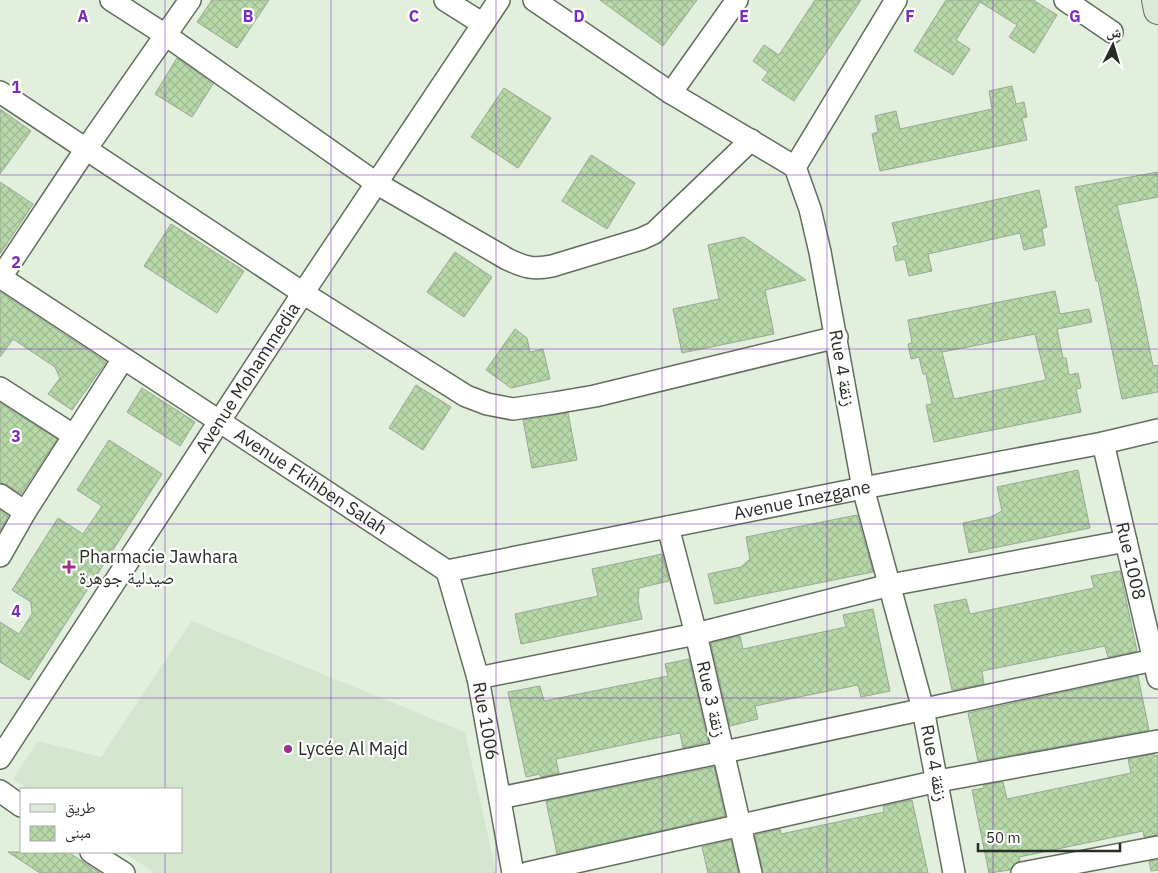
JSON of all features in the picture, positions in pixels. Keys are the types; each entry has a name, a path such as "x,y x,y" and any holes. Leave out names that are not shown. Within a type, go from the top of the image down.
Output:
{"main road":[{"path":"1156,0 1158,10"}],"street":[{"path":"110,0 167,36 376,183 507,260 524,267 539,269 641,239 654,233 751,140"},
{"path":"0,277 190,0"},
{"path":"446,0 483,24"},
{"name":"Avenue Mohammedia","path":"0,758 303,293 499,0"},
{"path":"534,0 671,93 795,167 896,0"},
{"path":"671,93 737,0"},
{"path":"1065,0 1112,32"},
{"path":"0,92 303,293 466,396 487,404 514,409 594,396 836,337"},
{"name":"Rue 4 زنقة","path":"795,167 810,209 836,337 863,488 923,709 938,780 954,873"},
{"name":"Avenue Fkihben Salah","path":"0,277 447,570"},
{"path":"0,556 73,435 123,359"},
{"path":"0,388 73,435"},
{"name":"Avenue Inezgane","path":"447,570 1103,443 1158,430"},
{"name":"Rue 1008","path":"1103,443 1156,669"},
{"path":"0,495 25,512"},
{"name":"Rue 3 زنقة","path":"668,527 696,634 751,873"},
{"path":"478,678 696,634 890,585 1126,541"},
{"name":"Rue 1006","path":"447,570 478,678 513,873"},
{"path":"500,798 923,709 1156,669"},
{"path":"527,873 938,780 1158,741"},
{"path":"0,791 20,805"},
{"path":"1022,873 1158,847"},
{"path":"93,853 124,873"}],"shaded area":[{"name":"Lycée Al Majd","path":"192,621 465,732 496,873 155,873 125,853 182,853 182,788 27,788 13,779 38,741 101,757"}],"building":[{"path":"212,0 269,0 237,48 197,22"},
{"path":"600,0 697,0 663,46"},
{"path":"815,0 861,0 794,101 762,80 768,72 753,61 764,45 779,55"},
{"path":"946,0 1033,0 1057,15 1034,53 1009,37 1017,25 980,2 956,40 970,49 953,75 914,51"},
{"path":"177,58 213,84 192,117 155,94"},
{"path":"1012,86 1016,104 1024,102 1027,117 1022,118 1027,140 880,171 872,134 878,132 875,116 896,111 900,129 992,109 989,91"},
{"path":"504,88 551,118 518,168 471,137"},
{"path":"0,109 31,131 0,174"},
{"path":"591,155 635,183 607,229 562,201"},
{"path":"1158,172 1158,197 1117,205 1137,286 1153,366 1158,365 1158,392 1122,399 1098,281 1096,281 1075,187"},
{"path":"0,182 33,204 0,254"},
{"path":"1039,190 1047,227 1042,229 1045,245 1024,250 1020,233 928,254 932,271 909,276 905,259 896,261 893,247 898,245 892,223"},
{"path":"171,224 244,271 217,313 144,266"},
{"path":"744,237 806,280 765,290 774,334 682,353 673,309 719,299 708,245"},
{"path":"455,252 492,277 464,317 427,292"},
{"path":"1055,291 1060,314 1089,309 1092,322 1057,329 1063,358 1066,358 1069,375 1078,373 1081,388 1076,389 1081,412 934,442 926,405 932,404 926,374 923,374 919,357 911,359 908,344 912,343 908,320","holes":["1035,334 1046,380 954,399 942,352"]},
{"path":"0,292 106,362 72,410 48,394 60,378 55,367 13,339 0,357"},
{"path":"515,329 527,338 530,352 543,349 550,379 511,388 486,370"},
{"path":"416,385 451,407 423,450 389,428"},
{"path":"142,388 195,422 180,446 127,412"},
{"path":"0,403 57,439 21,494 0,483"},
{"path":"568,413 577,460 532,468 523,420"},
{"path":"109,440 162,474 29,680 0,662 0,622 19,634 32,614 31,602 12,590 58,518 83,534 102,506 77,490"},
{"path":"1078,470 1090,528 969,553 963,523 991,517 1002,511 997,487"},
{"path":"0,510 8,516 0,531"},
{"path":"857,515 873,572 715,604 708,574 741,567 750,559 746,537"},
{"path":"662,554 669,581 639,588 638,601 642,619 521,644 515,614 598,596 592,569"},
{"path":"1120,571 1137,651 1108,657 1105,646 982,671 984,684 952,690 934,605 966,599 970,614 1094,588 1091,576"},
{"path":"873,609 890,691 861,697 858,685 755,706 758,719 730,726 711,643 740,636 743,649 846,627 843,615"},
{"path":"689,659 708,742 683,748 680,733 556,759 559,773 541,777 540,774 526,777 508,692 540,686 544,701 668,676 665,664"},
{"path":"1138,676 1149,730 978,761 968,713"},
{"path":"1154,754 1155,756 1158,755 1158,835 1144,837 1143,831 1019,857 1020,861 1014,864 1010,870 989,873 972,790 984,788 983,785 1003,782 1007,799 1131,773 1128,759"},
{"path":"714,767 725,816 557,854 546,801"},
{"path":"912,800 928,873 763,873 755,835 780,829 781,834 884,812 883,806"},
{"path":"731,840 738,873 708,873 702,847"},
{"path":"8,852 70,853 100,873 40,873"},
{"path":"1158,860 1158,870 1151,871 1149,861"}],"place":[{"name":"Pharmacie Jawhara صيدلية جوهرة","path":"69,567"},
{"name":"Lycée Al Majd","path":"288,749"}]}
